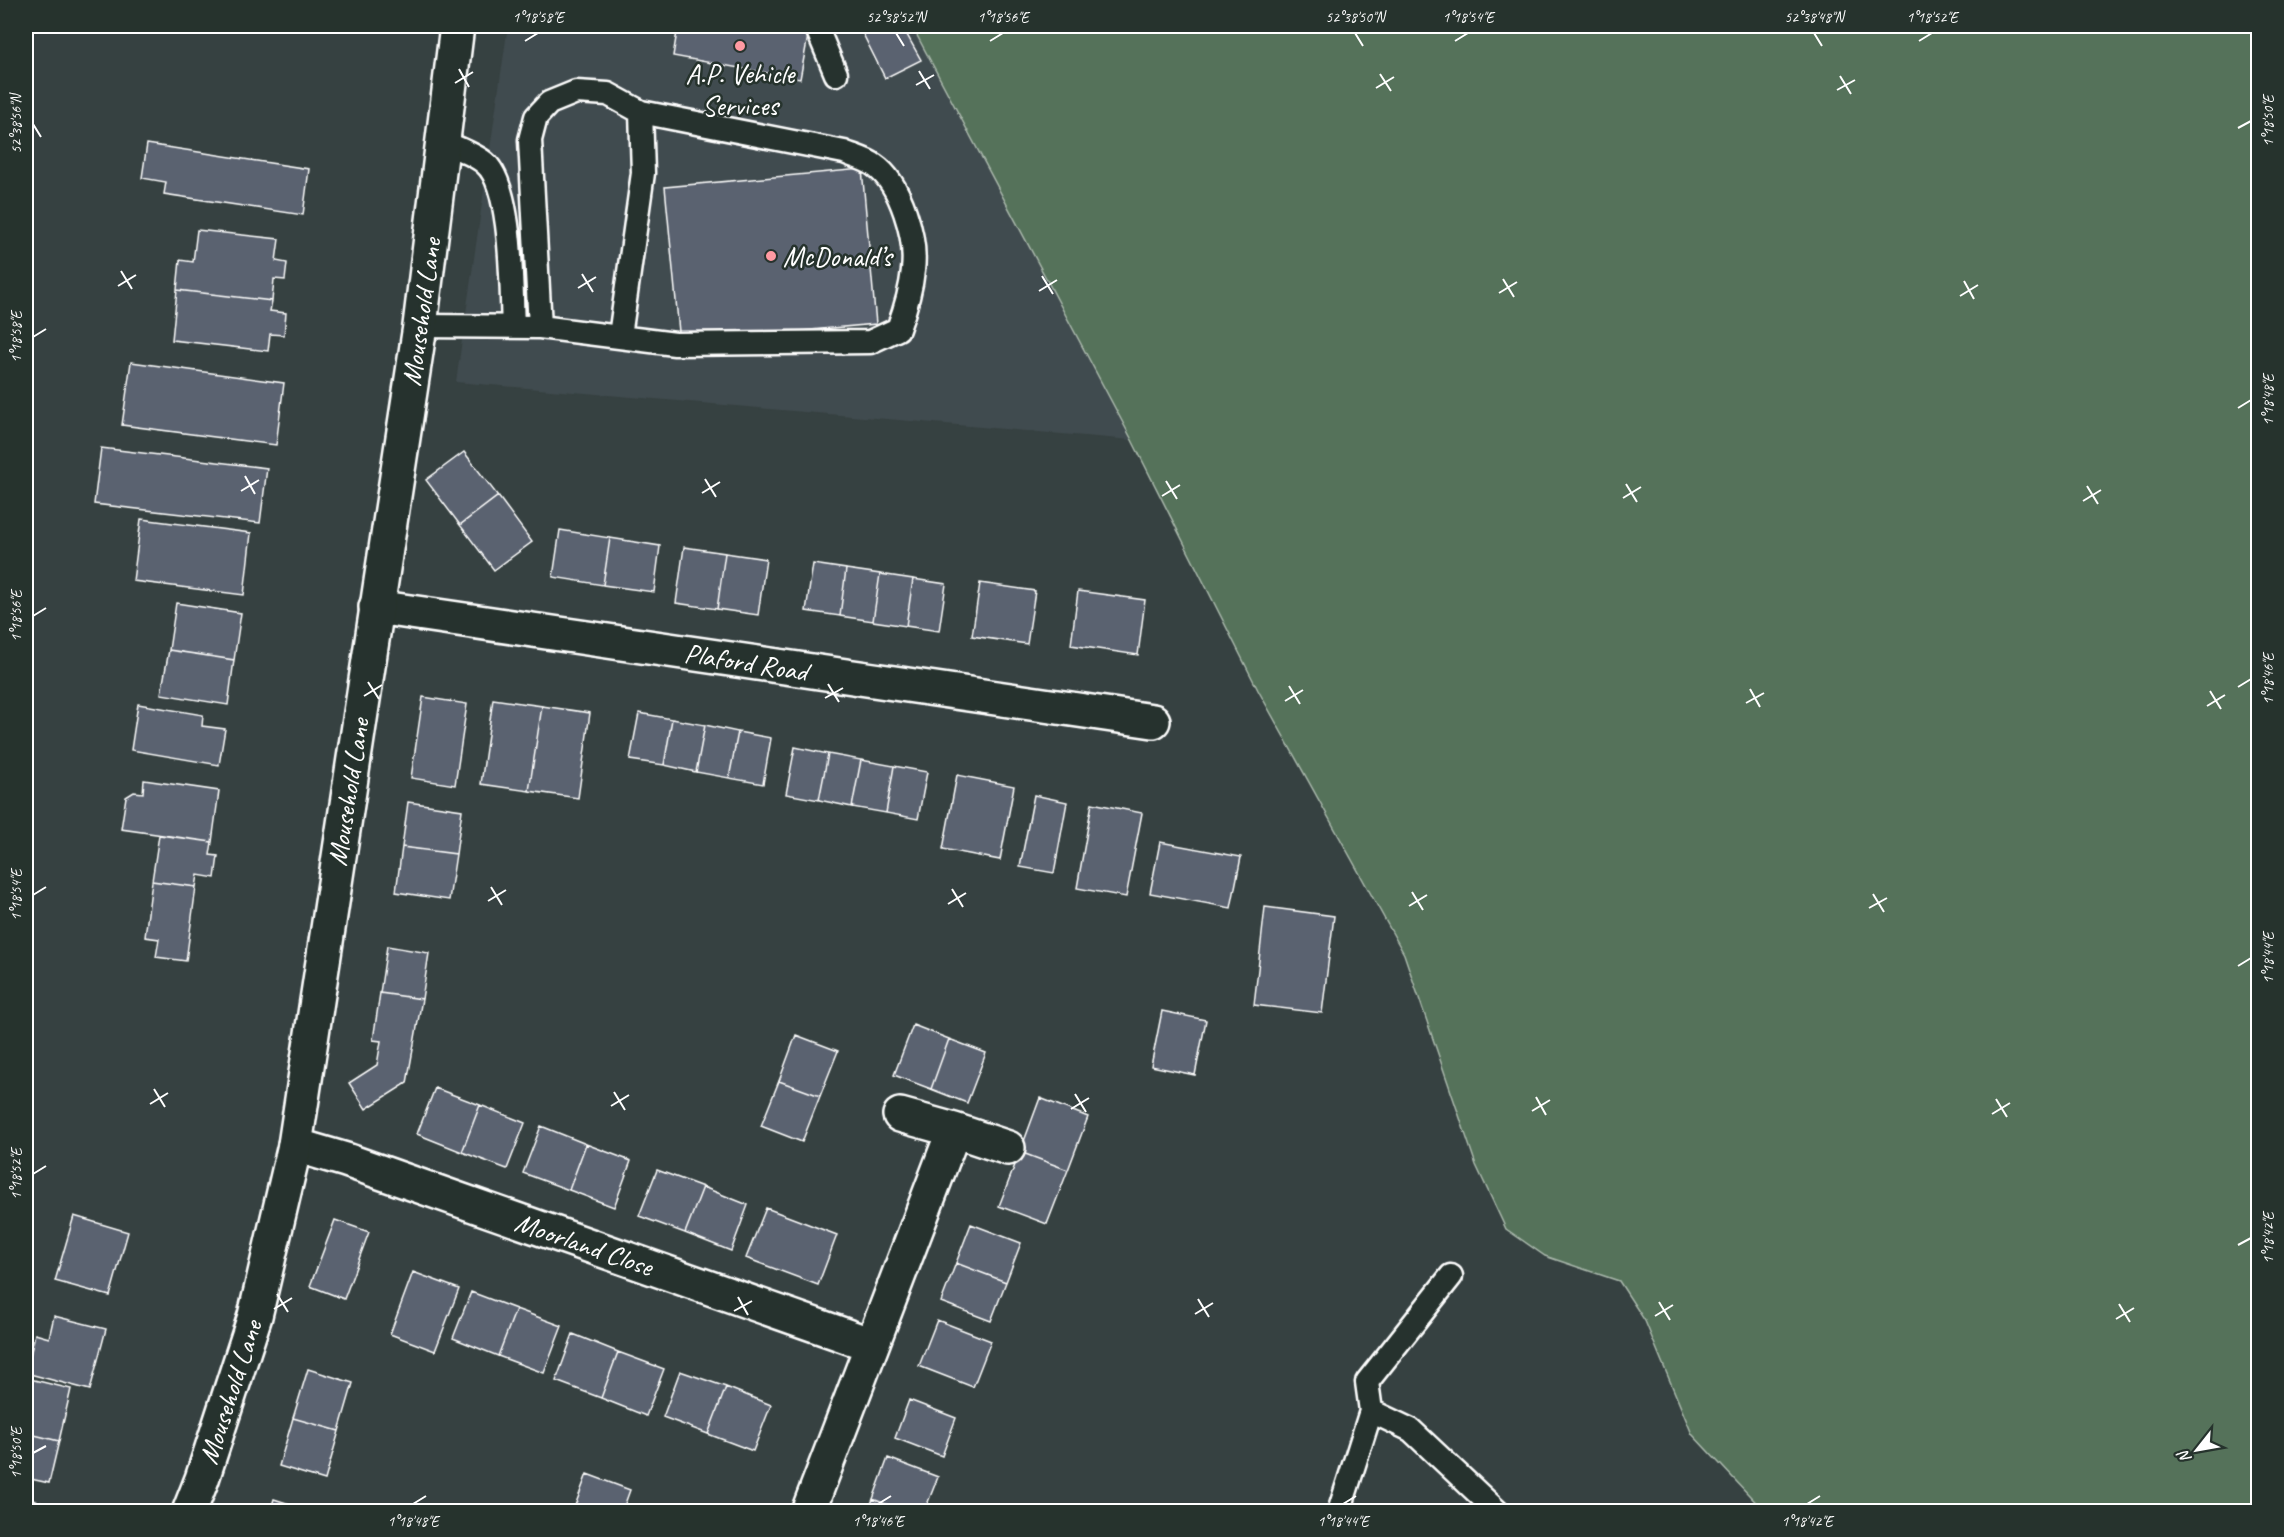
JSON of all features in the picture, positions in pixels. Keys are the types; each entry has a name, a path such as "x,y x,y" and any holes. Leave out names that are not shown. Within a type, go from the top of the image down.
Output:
{"main road":[{"name":"Mousehold Lane","path":"189,1512 255,1316 295,1145 420,326 457,26"},
{"name":"Plaford Road","path":"376,607 1153,721"},
{"path":"900,1115 1008,1148"},
{"path":"808,1512 954,1130"},
{"name":"Moorland Close","path":"295,1145 346,1160 872,1345"}],"lane":[{"path":"816,26 837,74"},
{"path":"420,326 540,327 675,344 870,342 898,329 906,307 914,268 910,228 896,189 875,165 844,152 640,112 608,94 576,92 549,103 536,117 530,140 540,327"},
{"path":"620,336 643,173 640,112"},
{"path":"444,142 486,163 503,201 507,226 513,327"},
{"path":"1339,1512 1371,1412 1367,1382 1451,1276"},
{"path":"1371,1412 1411,1430 1498,1512"}],"shaded area":[{"path":"508,26 912,26 1132,440 456,382"}],"green space":[{"path":"912,26 2258,26 2258,1511 1764,1511 1692,1434 1645,1321 1619,1281 1545,1256 1506,1229 1476,1165 1404,954 1258,690 1132,440"}],"building":[{"name":"A.P. Vehicle Services","path":"678,26 752,26 808,36 800,79 673,56"},
{"path":"859,26 902,26 921,60 885,78"},
{"path":"147,144 309,169 303,215 164,194 166,182 142,178"},
{"name":"McDonald’s","path":"862,169 876,324 680,342 665,187"},
{"path":"197,230 279,239 276,261 287,263 285,280 274,279 272,301 177,290 180,260 193,262"},
{"path":"177,290 272,301 270,311 286,313 284,335 270,334 268,351 172,340"},
{"path":"131,362 284,383 276,445 122,425"},
{"path":"101,448 267,468 260,523 94,504"},
{"path":"464,452 498,496 460,525 426,480"},
{"path":"498,496 532,542 494,570 460,525"},
{"path":"141,519 251,533 244,595 133,581"},
{"path":"560,530 610,538 603,585 553,577"},
{"path":"610,538 660,546 654,592 603,585"},
{"path":"684,547 725,553 717,609 676,603"},
{"path":"725,553 766,559 758,615 717,609"},
{"path":"813,564 846,569 840,616 806,611"},
{"path":"846,569 880,574 873,621 840,616"},
{"path":"880,574 913,579 906,626 873,621"},
{"path":"913,579 946,584 939,631 906,626"},
{"path":"980,583 1035,591 1027,644 972,636"},
{"path":"1078,591 1145,600 1138,655 1071,645"},
{"path":"176,603 241,613 234,660 169,650"},
{"path":"169,650 234,660 228,705 161,694"},
{"path":"423,697 467,704 455,785 411,778"},
{"path":"493,699 542,706 529,791 481,784"},
{"path":"138,704 203,715 202,726 225,729 219,765 131,750"},
{"path":"542,706 590,713 578,798 529,791"},
{"path":"639,713 672,719 664,765 630,760"},
{"path":"672,719 705,725 696,772 664,765"},
{"path":"705,725 738,732 729,778 696,772"},
{"path":"738,732 771,738 763,784 729,778"},
{"path":"795,747 828,754 819,800 786,794"},
{"path":"828,754 861,760 852,807 819,800"},
{"path":"861,760 894,766 886,813 852,807"},
{"path":"894,766 927,772 918,819 886,813"},
{"path":"957,775 1014,786 1000,860 943,849"},
{"path":"144,780 219,791 212,842 121,829 126,797 134,792 143,793"},
{"path":"1034,795 1067,802 1054,873 1020,867"},
{"path":"408,802 462,810 456,854 402,847"},
{"path":"1092,803 1142,813 1126,897 1077,888"},
{"path":"159,835 212,842 210,855 218,856 215,878 198,875 196,887 152,881"},
{"path":"1160,842 1241,857 1231,908 1150,893"},
{"path":"402,847 456,854 449,900 396,892"},
{"path":"152,881 196,887 186,961 156,957 159,939 145,937"},
{"path":"1265,907 1334,916 1322,1013 1254,1005"},
{"path":"387,946 429,953 422,999 380,993"},
{"path":"380,993 422,999 407,1083 366,1109 349,1083 377,1065 381,1041 373,1040"},
{"path":"1162,1011 1206,1020 1195,1075 1151,1066"},
{"path":"913,1025 949,1039 931,1089 894,1075"},
{"path":"796,1035 838,1051 820,1096 779,1081"},
{"path":"949,1039 986,1053 967,1103 931,1089"},
{"path":"779,1081 820,1096 802,1142 761,1126"},
{"path":"435,1088 480,1105 462,1152 417,1134"},
{"path":"1040,1098 1088,1117 1068,1170 1020,1152"},
{"path":"480,1105 525,1123 507,1169 462,1152"},
{"path":"541,1126 586,1144 569,1190 523,1173"},
{"path":"586,1144 631,1161 614,1207 569,1190"},
{"path":"1020,1152 1068,1170 1047,1224 999,1206"},
{"path":"657,1170 703,1187 685,1233 639,1216"},
{"path":"703,1187 748,1205 731,1251 685,1233"},
{"path":"766,1208 837,1235 818,1285 746,1258"},
{"path":"74,1216 128,1232 110,1296 55,1281"},
{"path":"335,1220 369,1232 344,1299 310,1286"},
{"path":"971,1224 1021,1243 1006,1282 956,1263"},
{"path":"956,1263 1006,1282 991,1321 941,1302"},
{"path":"413,1272 459,1289 435,1351 390,1334"},
{"path":"471,1292 516,1309 498,1356 453,1338"},
{"path":"516,1309 562,1326 544,1373 498,1356"},
{"path":"54,1316 106,1329 90,1390 26,1373 35,1334 49,1338"},
{"path":"937,1320 991,1341 973,1387 919,1366"},
{"path":"573,1334 618,1352 601,1398 556,1381"},
{"path":"618,1352 664,1369 646,1416 601,1398"},
{"path":"308,1369 353,1383 339,1431 293,1418"},
{"path":"680,1371 726,1387 708,1434 663,1417"},
{"path":"26,1378 71,1389 59,1441 26,1433"},
{"path":"726,1387 771,1405 753,1451 708,1434"},
{"path":"909,1400 956,1418 942,1456 895,1438"},
{"path":"293,1418 339,1431 325,1480 279,1466"},
{"path":"26,1433 59,1441 49,1483 26,1478"},
{"path":"888,1458 938,1477 924,1512 905,1512 873,1499"},
{"path":"587,1474 630,1490 622,1512 573,1511"},
{"path":"26,1498 49,1505 47,1512 26,1512"},
{"path":"274,1499 315,1512 270,1512"},
{"path":"873,1499 905,1512 868,1512"}],"place":[{"name":"A.P. Vehicle Services","path":"740,46"},
{"name":"McDonald’s","path":"771,256"}]}
